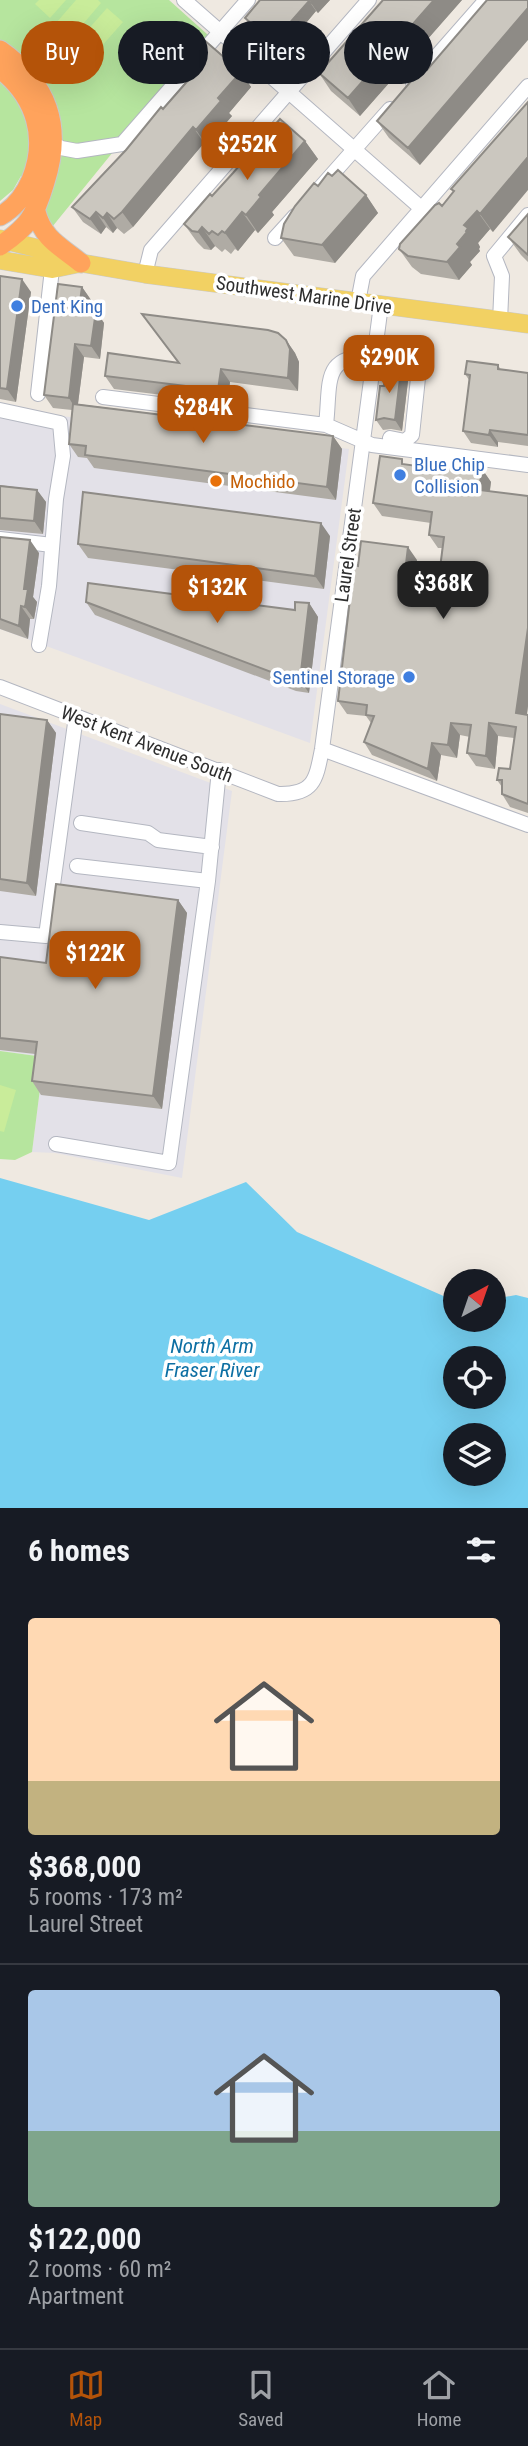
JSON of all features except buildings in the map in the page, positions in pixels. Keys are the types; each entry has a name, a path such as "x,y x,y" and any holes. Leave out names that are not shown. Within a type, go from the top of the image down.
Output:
{"highway":[{"path":"0,50 28,73 41,93 51,117 53,142 51,165 36,212 28,223 3,242"},
{"path":"0,69 26,96 33,109 39,136 37,164 27,188 16,205 0,216"},
{"path":"36,212 46,237 81,262"}],"main road":[{"name":"Southwest Marine Drive","path":"3,242 81,262 145,274 528,324"},
{"name":"Southwest Marine Drive","path":"0,260 52,269 81,262"}],"street":[{"path":"184,0 421,208"},
{"path":"53,142 68,151 103,149 122,144 248,0"},
{"path":"145,274 151,250 369,0"},
{"path":"275,238 486,0"},
{"path":"358,302 363,276 528,86"},
{"path":"500,321 502,276 494,256 528,215"},
{"path":"38,394 52,269"},
{"name":"Laurel Street","path":"296,795 307,790 313,782 322,749 381,305"},
{"path":"326,425 332,371 338,362 349,357 375,356"},
{"path":"364,438 409,439 418,377"},
{"path":"103,397 326,425 364,438 377,446 528,466"},
{"path":"0,410 60,423 63,456 55,499 49,586 39,645"},
{"path":"0,539 52,545"},
{"name":"West Kent Avenue South","path":"0,687 278,794 296,795"},
{"path":"0,932 46,936 76,716"},
{"path":"322,749 528,825"},
{"path":"56,1144 169,1163 208,881 219,770"},
{"path":"81,823 148,834 158,840 212,847"},
{"path":"77,866 208,881"}],"shaded area":[{"path":"0,409 349,449 310,743 0,629"},
{"path":"0,704 232,791 182,1178 55,1153 32,1152 44,1057 0,1051"}],"green space":[{"path":"0,0 169,0 192,21 118,21 118,84 168,84 48,232 43,216 55,170 0,44"},
{"path":"39,0 66,0 50,18 35,4"},
{"path":"76,0 98,0 101,3 86,21 58,21"},
{"path":"107,8 122,21 118,21 118,28 104,44 104,21 96,21"},
{"path":"0,77 18,97 32,138 24,176 21,176 13,190 0,201"},
{"path":"0,1051 44,1057 32,1152 15,1160 0,1159"},
{"path":"0,1085 16,1090 4,1132 0,1131"}],"water":[{"name":"North Arm Fraser River","path":"0,1178 149,1220 246,1182 297,1232 443,1296 443,1332 506,1332 506,1297 516,1295 528,1298 528,1508 0,1508"}],"place":[{"name":"Dent King","path":"17,306"},
{"name":"Blue Chip Collision","path":"400,475"},
{"name":"Mochido","path":"216,481"},
{"name":"Sentinel Storage","path":"409,677"}]}
